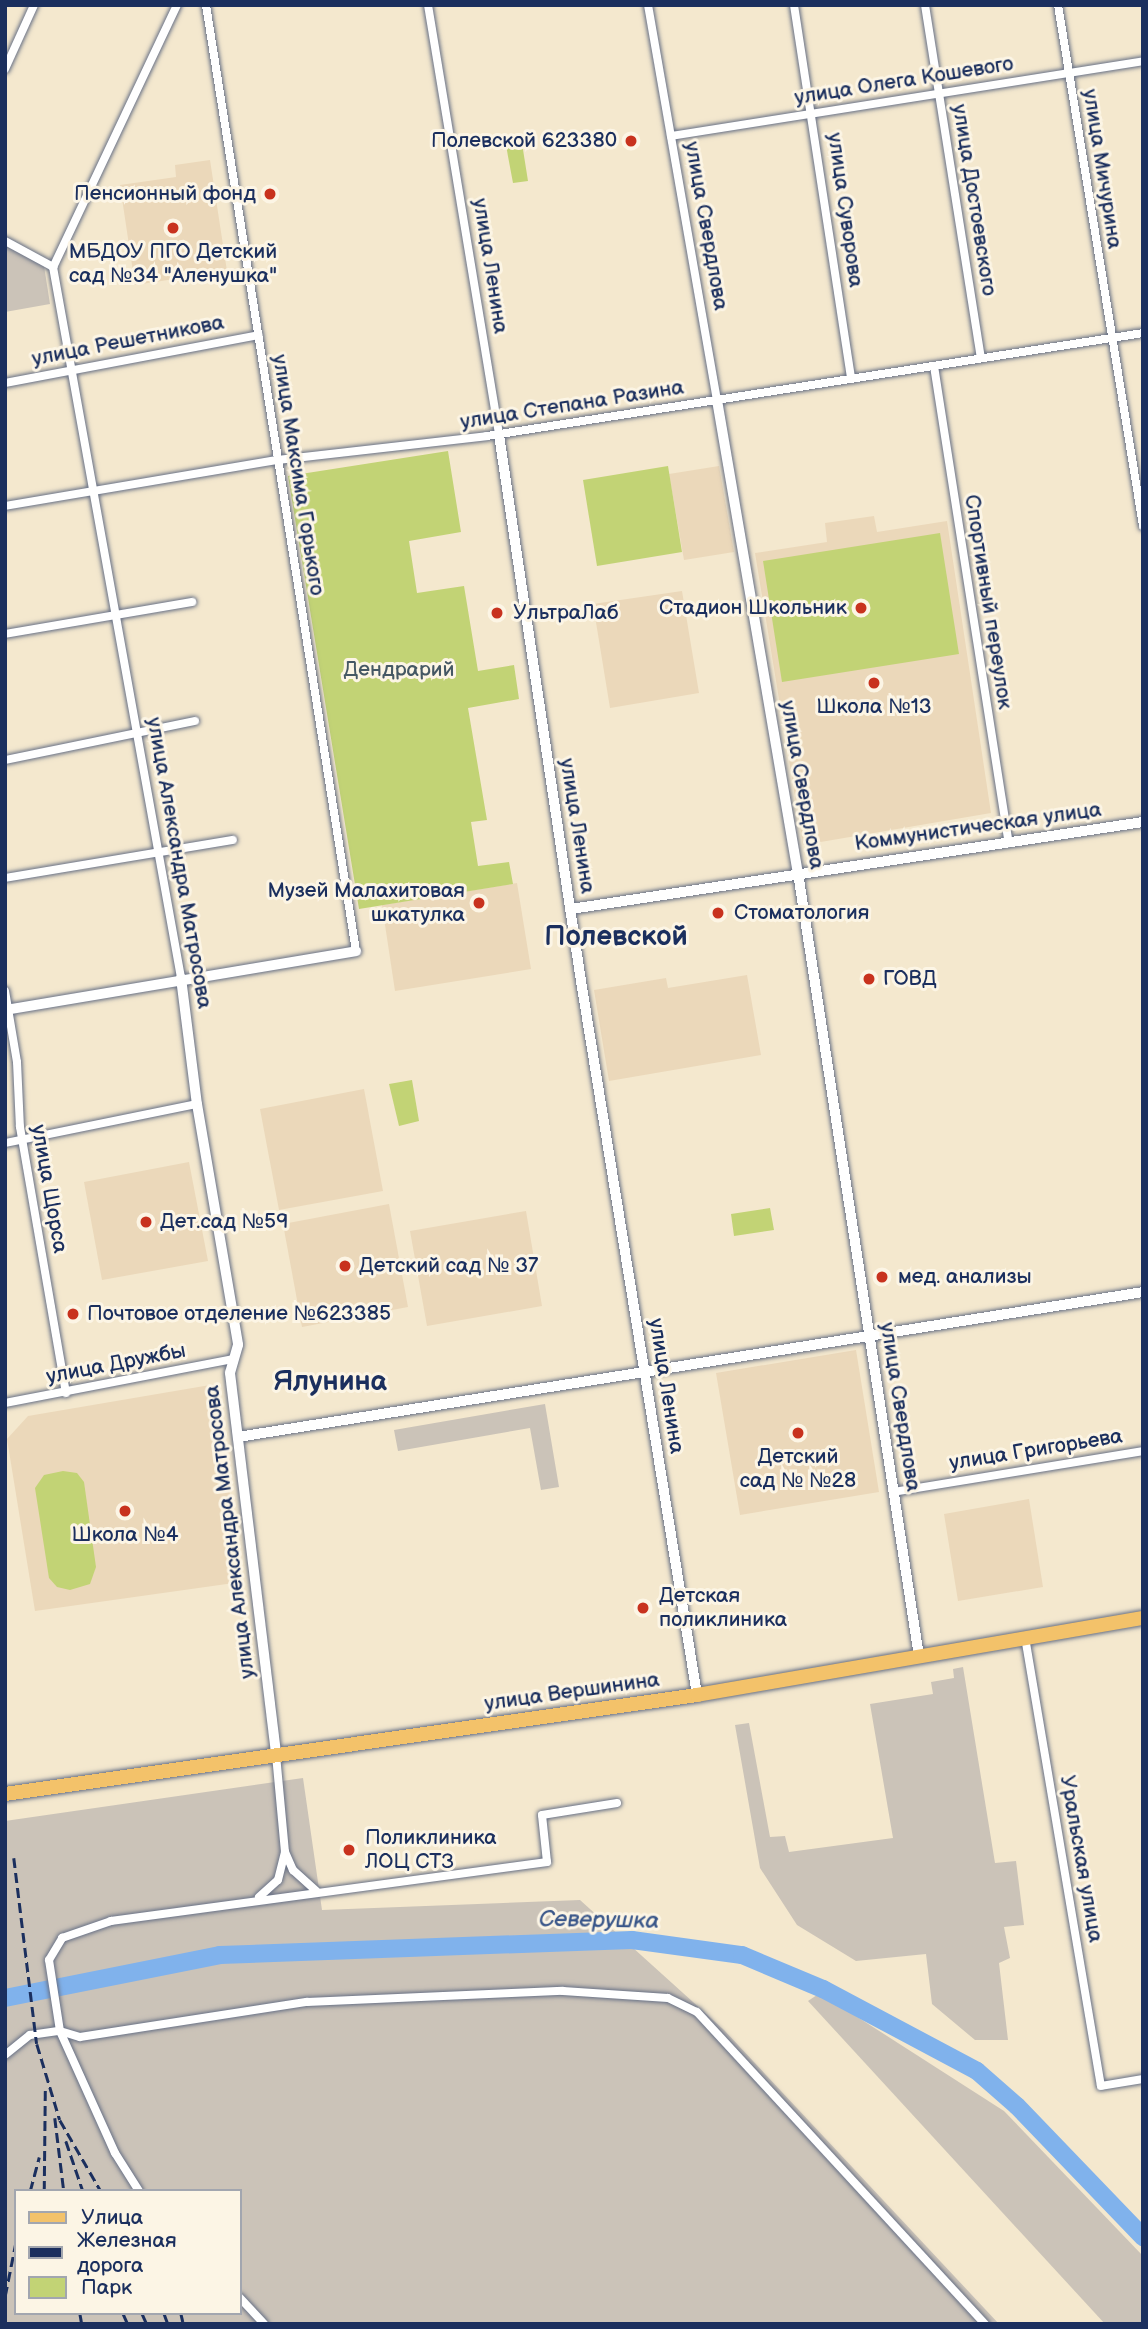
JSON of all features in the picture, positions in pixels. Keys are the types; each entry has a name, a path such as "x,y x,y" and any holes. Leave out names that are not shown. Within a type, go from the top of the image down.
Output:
{"main road":[{"name":"улица Вершинина","path":"5,1794 697,1695 1143,1618"}],"street":[{"path":"5,69 34,5"},
{"path":"5,241 53,267 177,5"},
{"name":"улица Максима Горького","path":"206,5 356,951"},
{"name":"улица Ленина","path":"428,5 499,435 570,909 697,1695"},
{"name":"улица Свердлова","path":"648,5 798,873 919,1656"},
{"name":"улица Суворова","path":"794,5 814,113 851,379"},
{"name":"улица Достоевского","path":"925,5 981,358"},
{"name":"улица Мичурина","path":"1058,5 1143,526"},
{"name":"улица Олега Кошевого","path":"671,136 1143,61"},
{"name":"улица Александра Матросова","path":"53,267 91,490 181,978 197,1104 230,1283 238,1345 230,1373 276,1755"},
{"name":"улица Степана Разина","path":"5,506 277,460 499,435 1143,333"},
{"name":"улица Решетникова","path":"5,383 258,335"},
{"name":"Спортивный переулок","path":"934,366 1009,843"},
{"path":"5,634 192,603"},
{"path":"5,760 195,721"},
{"name":"Коммунистическая улица","path":"570,909 1143,822"},
{"path":"5,878 157,850 233,840"},
{"path":"7,1009 356,951"},
{"name":"улица Щорса","path":"5,990 17,1062 20,1127 25,1139 66,1393"},
{"path":"5,1143 197,1104"},
{"path":"238,1437 1143,1292"},
{"name":"улица Дружбы","path":"5,1403 234,1359"},
{"name":"улица Григорьева","path":"893,1492 1143,1451"},
{"name":"Уральская улица","path":"1025,1637 1101,2087 1143,2079"},
{"path":"276,1755 285,1852 293,1870 316,1891"},
{"path":"138,2189 115,2153 60,2031 49,1960 62,1938 82,1928 257,1898 547,1861 542,1815 617,1803"},
{"path":"257,1898 278,1880 285,1852"},
{"path":"5,2055 30,2035 60,2031 80,2037 334,2000 563,1991 668,1998 697,2012 985,2324"},
{"path":"242,2300 264,2324"}],"shaded area":[{"name":"МБДОУ ПГО Детский сад №34 \"Аленушка\"","path":"210,160 227,271 135,285 120,185 176,177 175,165"},
{"path":"5,245 44,266 50,304 5,312"},
{"path":"719,466 734,552 684,560 669,474"},
{"name":"Школа №13","path":"874,516 877,532 947,521 991,813 803,845 755,553 827,542 825,523"},
{"path":"682,591 699,693 610,708 593,604"},
{"path":"517,883 531,969 395,991 382,905"},
{"path":"747,975 761,1055 609,1081 594,990 666,978 668,988"},
{"path":"364,1089 383,1191 279,1210 260,1109"},
{"name":"Дет.сад №59","path":"189,1162 208,1261 102,1280 84,1182"},
{"name":"Детский сад № 37","path":"389,1204 408,1307 302,1327 283,1224"},
{"path":"526,1211 542,1306 427,1326 410,1231"},
{"name":"Детский сад № №28","path":"856,1350 879,1492 740,1515 716,1373"},
{"name":"Школа №4","path":"216,1384 241,1582 35,1611 7,1439 28,1416"},
{"path":"545,1404 559,1487 541,1490 530,1428 398,1451 394,1430"},
{"path":"1029,1499 1043,1587 958,1601 944,1514"},
{"path":"963,1667 995,1863 1016,1861 1024,1925 1004,1927 1010,1958 999,1963 1008,2040 975,2040 932,2004 926,1954 856,1961 797,1925 760,1868 735,1725 749,1723 770,1837 785,1836 789,1852 893,1838 870,1704 933,1694 931,1682 954,1678 953,1669"},
{"path":"303,1778 322,1910 580,1900 724,2030 999,2324 5,2324 5,1821"},
{"path":"820,1993 1004,2111 1143,2256 1143,2324 1105,2324 808,2001"}],"green space":[{"path":"521,137 528,181 513,183 505,140"},
{"name":"Дендрарий","path":"448,451 461,532 409,541 417,593 464,586 478,671 514,665 519,699 468,708 487,820 471,822 478,866 509,862 513,884 359,909 288,476"},
{"path":"668,466 682,552 597,566 583,480"},
{"name":"Стадион Школьник","path":"940,533 959,654 782,682 763,561"},
{"path":"412,1080 419,1121 399,1126 389,1084"},
{"path":"770,1208 774,1230 734,1236 731,1214"},
{"path":"63,1471 77,1473 84,1482 96,1567 90,1584 70,1590 57,1587 49,1578 35,1488 44,1475"}],"waterway":[{"name":"Северушка","path":"5,1998 220,1955 632,1940 742,1955 823,1989 977,2071 1017,2106 1143,2237"}],"railway":[{"path":"14,1858 37,2044 60,2120 100,2189"},
{"path":"44,2189 45,2089"},
{"path":"55,2118 64,2189"},
{"path":"66,2141 82,2189"},
{"path":"31,2189 39,2157"},
{"path":"5,2296 14,2251"},
{"path":"80,2315 82,2324"},
{"path":"124,2315 128,2324"},
{"path":"143,2315 147,2324"},
{"path":"165,2315 168,2324"},
{"path":"181,2315 183,2322"}],"place":[{"name":"Полевской 623380","path":"631,141"},
{"name":"Пенсионный фонд","path":"270,194"},
{"name":"МБДОУ ПГО Детский сад №34 \"Аленушка\"","path":"173,228"},
{"name":"Стадион Школьник","path":"861,608"},
{"name":"УльтраЛаб","path":"497,613"},
{"name":"Школа №13","path":"874,683"},
{"name":"Музей Малахитовая шкатулка","path":"479,903"},
{"name":"Стоматология","path":"718,913"},
{"name":"ГОВД","path":"869,979"},
{"name":"Дет.сад №59","path":"146,1222"},
{"name":"Детский сад № 37","path":"345,1266"},
{"name":"мед. анализы","path":"882,1277"},
{"name":"Почтовое отделение №623385","path":"73,1314"},
{"name":"Детский сад № №28","path":"798,1433"},
{"name":"Школа №4","path":"125,1511"},
{"name":"Детская поликлиника","path":"643,1608"},
{"name":"Поликлиника ЛОЦ СТЗ","path":"349,1850"}],"district":[{"name":"Полевской","path":"616,937"},
{"name":"Ялунина","path":"330,1382"}]}
